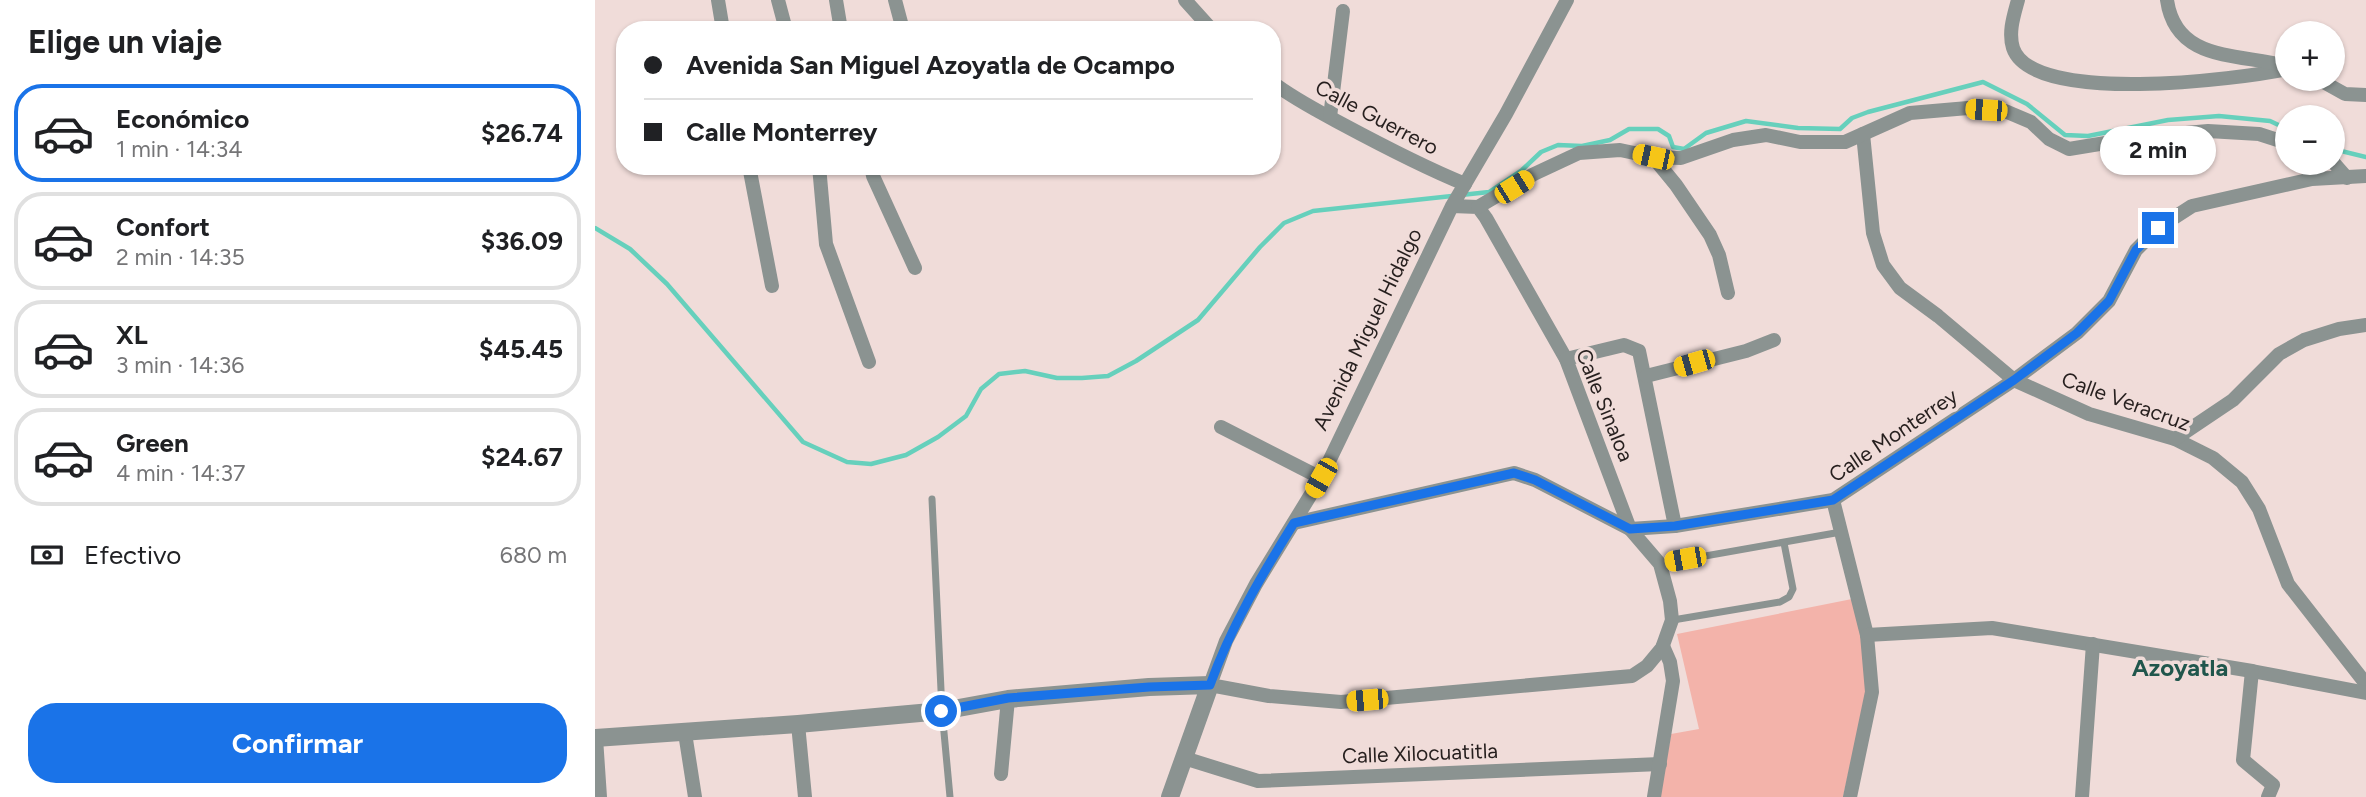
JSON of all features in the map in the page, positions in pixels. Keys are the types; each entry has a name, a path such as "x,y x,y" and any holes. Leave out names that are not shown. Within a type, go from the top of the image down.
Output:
{"street":[{"path":"717,0 721,21"},
{"path":"778,0 784,21"},
{"path":"836,0 840,21"},
{"path":"895,0 901,21"},
{"path":"1185,0 1204,21"},
{"name":"Avenida Miguel Hidalgo","path":"1170,797 1226,641 1256,584 1321,478 1452,206 1506,114 1567,0"},
{"path":"2018,0 2011,30 2014,50 2028,66 2063,80 2173,84 2246,77 2275,70"},
{"path":"2168,0 2171,20 2187,40 2209,52 2275,63"},
{"path":"1330,117 1343,11"},
{"name":"Calle Guerrero","path":"1281,89 1429,169 1465,184"},
{"path":"2340,91 2345,94 2366,95"},
{"path":"1452,206 1478,207 1534,174 1579,153 1620,150 1653,157 1681,158 1733,140 1766,135 1800,142 1845,142 1910,113 1968,108 2005,111 2031,122 2049,139 2069,149 2141,137 2208,131 2259,134 2275,139"},
{"name":"Calle Veracruz","path":"1863,134 1874,233 1883,265 1900,288 2014,380 2089,414 2175,439 2213,458 2242,482 2259,509 2288,584 2366,684"},
{"path":"1653,157 1710,234 1719,255 1728,293"},
{"path":"751,175 772,286"},
{"path":"820,175 826,244 869,362"},
{"path":"873,175 915,268"},
{"name":"Calle Monterrey","path":"1630,529 1675,526 1833,500 2014,380 2085,325 2109,301 2136,250 2158,228 2192,206 2312,178 2366,176"},
{"name":"Calle Sinaloa","path":"1478,207 1566,359 1630,529 1660,564 1672,620 1662,647"},
{"path":"2175,439 2233,400 2287,349 2304,340 2339,329 2366,325"},
{"path":"1646,376 1747,351 1774,340"},
{"path":"1566,359 1624,345 1639,351 1675,526"},
{"path":"1221,427 1321,478"},
{"path":"1294,523 1514,473 1535,480 1630,529"},
{"path":"1833,500 1867,635 1872,692 1850,797"},
{"path":"1867,635 1992,628 2252,671 2366,694"},
{"path":"2082,797 2093,644"},
{"path":"600,797 595,738 941,711 1008,698 1149,687 1210,685 1269,696 1341,702 1632,676 1647,666 1662,647 1670,662 1673,681 1654,797"},
{"path":"2252,671 2243,760 2273,785 2268,797"},
{"path":"1001,774 1008,698"},
{"path":"798,724 804,797"},
{"path":"685,733 695,797"},
{"name":"Calle Xilocuatitla","path":"1184,758 1258,781 1660,764"}],"lane":[{"path":"932,499 941,711 950,797"},
{"path":"1660,564 1841,532"},
{"path":"1672,620 1780,602 1789,597 1793,589 1784,542"}],"shaded area":[{"path":"1857,598 1869,697 1864,703 1843,797 1660,797 1671,734 1699,729 1677,634"}],"waterway":[{"path":"595,228 630,249 667,284 803,442 847,462 871,464 906,455 938,437 966,416 981,389 999,374 1025,371 1057,378 1108,376 1136,361 1198,320 1284,223 1313,211 1489,192 1522,170 1541,152 1558,145 1582,146 1610,140 1629,129 1658,129 1669,136 1673,147 1684,149 1706,133 1746,121 1798,128 1840,129 1852,118 1868,112 1983,82 2027,104 2065,135 2088,136 2168,120 2219,116 2275,123"},
{"path":"2345,152 2366,157"}],"district":[{"name":"Azoyatla","path":"2180,667"}],"route":[{"path":"941,711 1008,698 1210,685 1226,641 1256,584 1294,523 1514,473 1535,480 1630,529 1675,526 1833,500 2014,380 2077,333 2109,301 2136,250 2158,228"}]}
